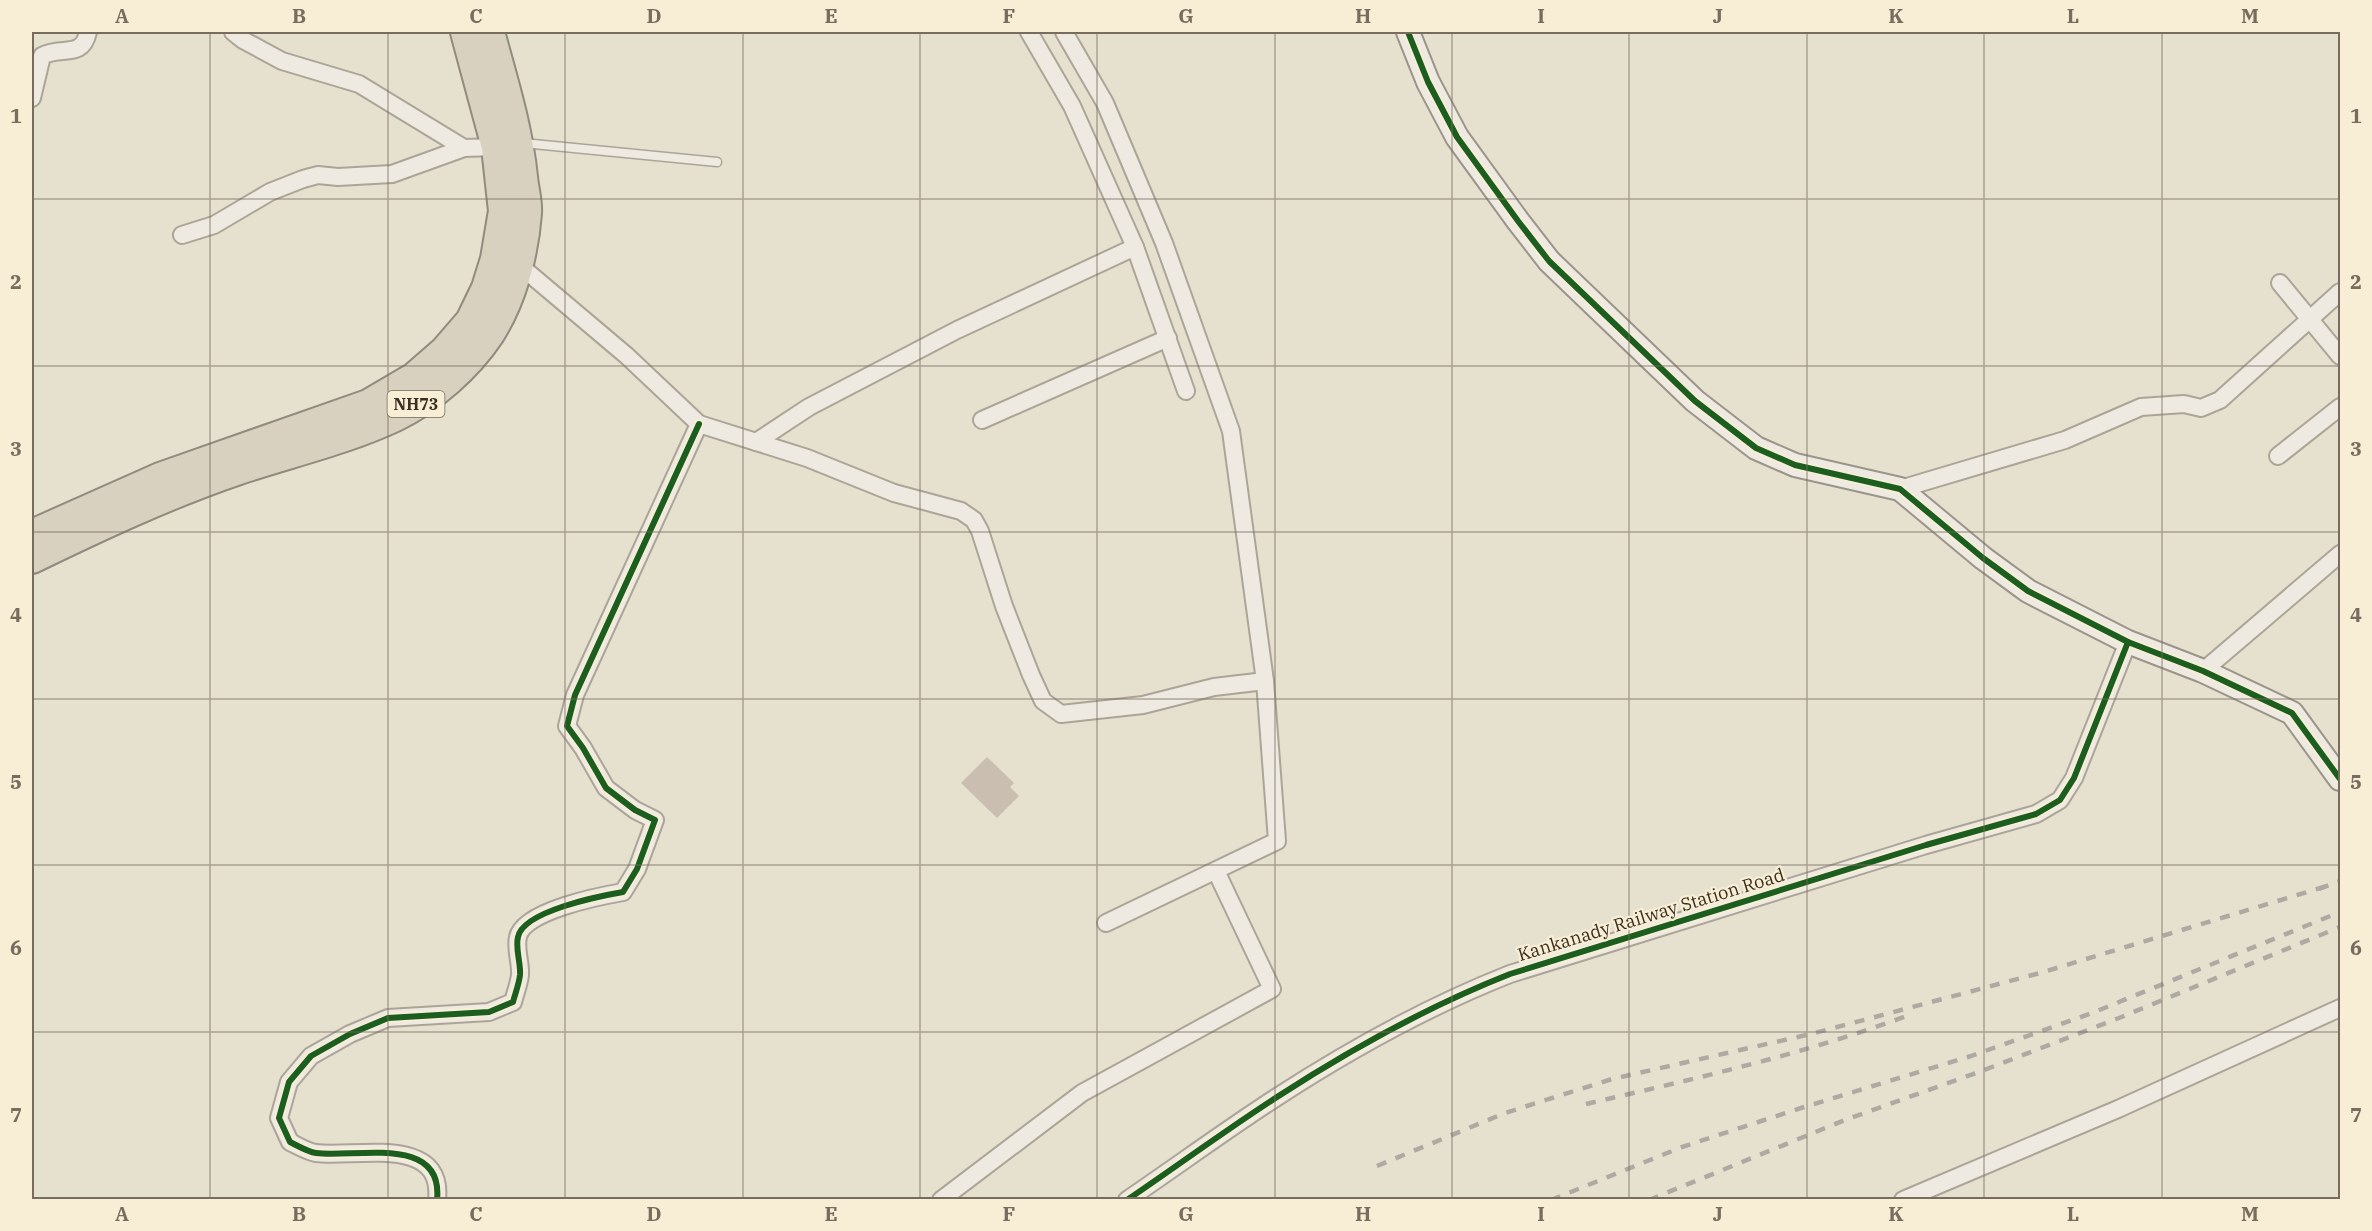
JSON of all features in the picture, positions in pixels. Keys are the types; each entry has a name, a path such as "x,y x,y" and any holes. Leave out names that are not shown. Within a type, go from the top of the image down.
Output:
{"highway":[{"name":"NH73","path":"32,559 98,527 177,494 235,472 360,432 397,416 428,397 462,367 490,334 508,297 518,264 527,212 508,145 465,32"},
{"name":"NH73","path":"32,534 160,477 368,404 414,377 445,350 470,321 486,288 495,259 503,211 508,145 490,32"}],"street":[{"path":"32,98 37,56 48,52 80,49 84,45 88,32"},
{"path":"232,32 282,61 359,84 464,148"},
{"path":"1029,32 1072,106 1135,248 1186,391"},
{"path":"1064,32 1105,104 1155,222 1231,431 1265,681 1278,841 1106,923"},
{"path":"1408,32 1428,82 1458,137 1549,261 1695,401 1756,448 1795,465 1900,489 1983,558 2028,591 2128,642 2203,671 2292,713 2340,779"},
{"path":"182,235 214,225 270,192 303,179 318,175 349,177 392,174 464,148 508,145"},
{"path":"756,442 809,407 957,330 1135,248"},
{"path":"518,264 627,356 699,424 807,458 894,494 961,511 974,520 980,531 1004,606 1042,700 1061,714 1143,705 1214,687 1265,681"},
{"path":"2280,283 2340,356"},
{"path":"1900,489 2066,440 2141,407 2184,404 2201,408 2220,400 2340,292"},
{"path":"982,420 1168,338"},
{"path":"2278,456 2340,407"},
{"path":"437,1200 434,1173 422,1159 371,1151 315,1153 290,1142 279,1118 289,1082 311,1056 350,1034 388,1018 489,1012 513,1002 520,976 518,936 525,926 544,914 599,896 623,892 637,869 655,820 635,810 606,788 583,748 567,726 574,695 699,424"},
{"path":"2203,671 2340,554"},
{"name":"Kankanady Railway Station Road","path":"1127,1200 1278,1096 1394,1027 1460,994 1510,974 1926,845 2036,814 2060,801 2074,778 2128,642"},
{"path":"941,1200 1082,1093 1272,989 1216,871"},
{"path":"1903,1200 2118,1109 2340,1008"}],"lane":[{"path":"508,145 717,162"}],"building":[{"path":"987,757 1014,783 1010,787 1019,796 997,818 961,783"}],"railway":[{"path":"2319,889 2340,881"},
{"path":"1377,1166 1505,1113 1612,1079 1811,1034 2040,973 2327,886"},
{"path":"1551,1200 1682,1147 1971,1056 2092,1013 2340,912"},
{"path":"1649,1200 1845,1120 2119,1018 2340,927"},
{"path":"1586,1104 1790,1054 1909,1015"}],"cycle path":[{"path":"1408,32 1428,82 1457,137 1549,261 1695,401 1756,448 1795,465 1900,489 1983,558 2028,591 2128,642 2203,671 2292,713 2340,779"},
{"path":"437,1200 435,1179 427,1166 412,1157 373,1153 316,1153 290,1142 279,1118 289,1082 311,1056 350,1034 388,1018 489,1012 513,1002 520,975 517,942 523,928 547,912 623,892 637,869 655,820 635,810 606,788 583,748 567,726 575,695 699,424"},
{"path":"1127,1200 1258,1110 1333,1062 1420,1014 1510,974 1926,845 2036,814 2060,800 2074,778 2128,642"}]}
